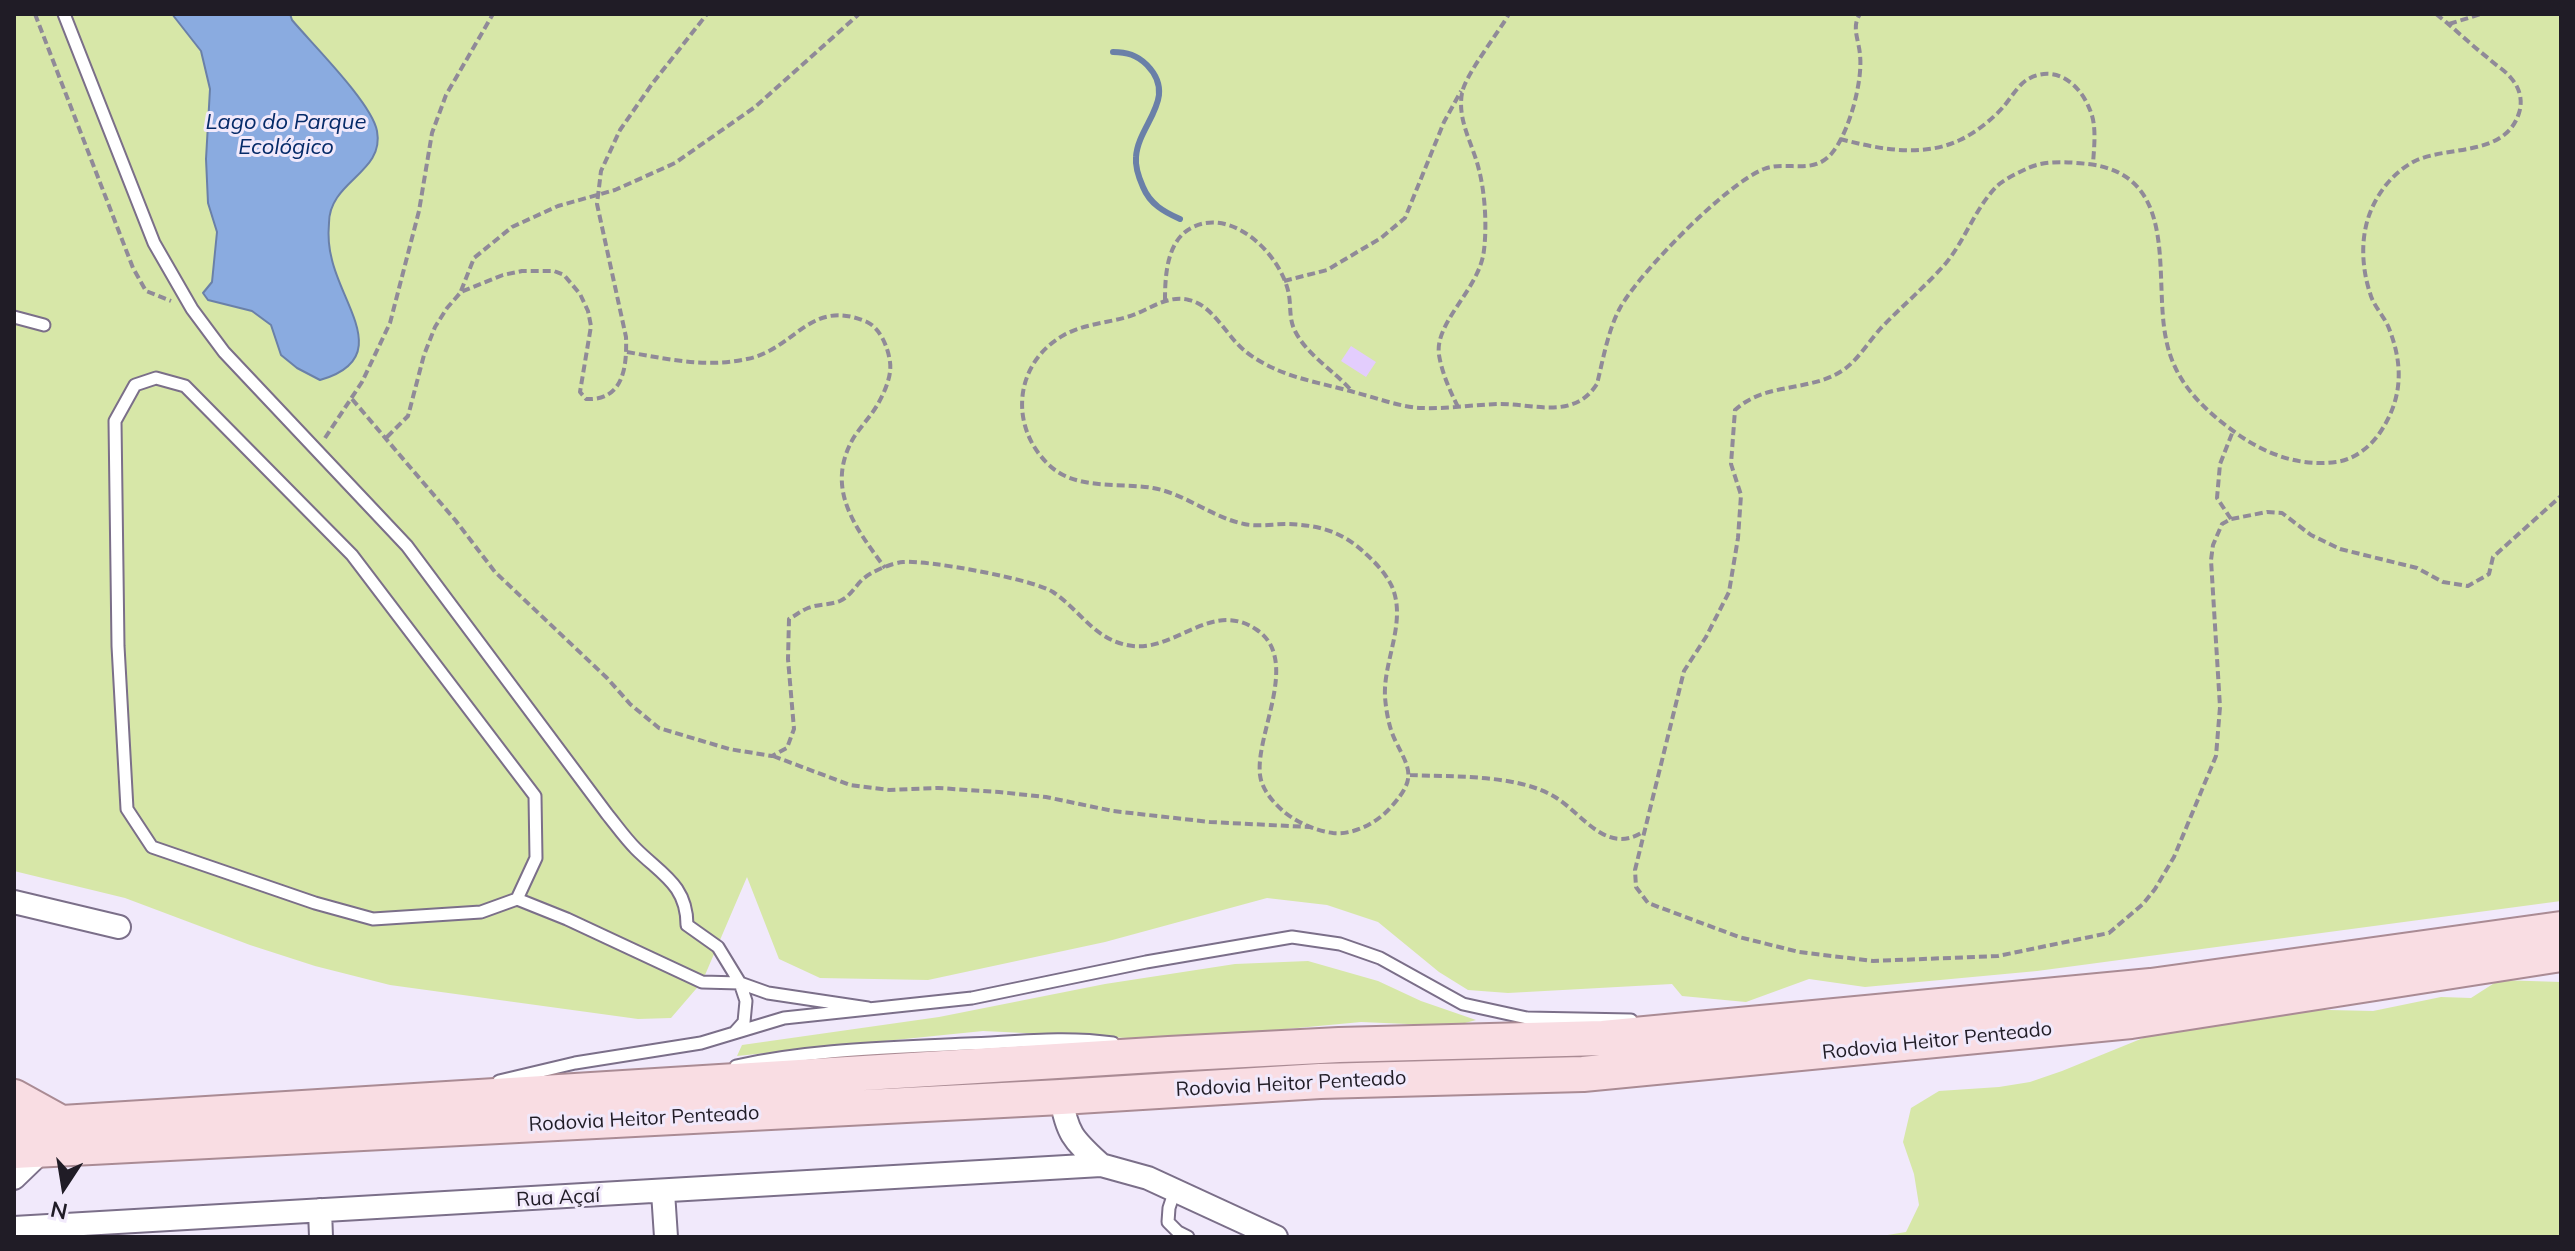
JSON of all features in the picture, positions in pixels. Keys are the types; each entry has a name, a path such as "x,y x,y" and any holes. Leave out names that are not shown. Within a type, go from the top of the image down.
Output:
{"main road":[{"name":"Rodovia Heitor Penteado","path":"39,1141 404,1102 1169,1054 1339,1045 1603,1038 2151,986 2561,929"},
{"name":"Rodovia Heitor Penteado","path":"14,1126 39,1141 1061,1097 1320,1081 1583,1074 2131,1021 2561,954"},
{"path":"14,1097 39,1141"}],"street":[{"path":"14,902 119,927"},
{"path":"1061,1097 1066,1126 1101,1165 1175,1189 1276,1237"},
{"path":"14,1178 39,1141"},
{"name":"Rua Açaí","path":"14,1228 1101,1165"},
{"path":"663,1192 666,1237"},
{"path":"320,1210 321,1237"}],"lane":[{"path":"64,14 154,243 192,309 224,352 407,546 607,814 636,849 663,872 681,893 687,911 687,925 718,947 740,983 746,1001 744,1022 734,1033"},
{"path":"14,317 44,325"},
{"path":"517,899 536,858 535,796 352,555 185,386 156,378 135,385 115,421 119,659 127,809 152,847 278,891 373,919 481,912 517,899 702,982 740,983 768,993 868,1008"},
{"path":"404,1102 575,1063 701,1043 784,1018 972,998 1146,962 1292,937 1340,944 1380,958 1463,1004 1527,1018 1636,1020"},
{"path":"1652,1020 1776,1023"},
{"path":"1175,1189 1168,1222 1188,1237"}],"path":[{"path":"35,14 133,268 146,291 192,309"},
{"path":"317,450 352,399 390,323 419,211 432,133 446,95 493,14"},
{"path":"461,292 503,275 522,271 545,269 564,275 580,294 591,326 580,392 586,399 595,400 615,391 622,382 627,352 597,204 601,171 620,130 707,14"},
{"path":"387,437 408,416 413,387 435,327 461,292 474,258 512,227 558,206 615,190 675,163 755,107 859,14"},
{"path":"1284,281 1327,270 1381,238 1405,218 1444,122 1509,14"},
{"path":"772,756 787,748 794,729 788,659 789,619 808,607 845,599 865,577 901,562 1024,581 1050,590 1096,633 1127,646 1142,647 1161,642 1216,621 1230,620 1255,628 1266,638 1277,671 1260,775 1266,793 1284,812 1315,828 1334,833 1353,832 1368,825 1391,808 1410,775 1404,752 1391,727 1384,692 1395,635 1393,590 1375,562 1349,537 1316,527 1247,525 1178,494 1151,487 1073,480 1051,468 1026,429 1021,406 1026,380 1034,361 1064,335 1146,310 1165,300 1188,299 1203,306 1245,351 1276,370 1352,391 1415,408 1498,404 1539,409 1576,404 1591,394 1597,384 1620,308 1663,254 1720,200 1761,170 1776,165 1819,165 1833,152 1852,108 1860,79 1861,56 1855,25 1860,14"},
{"path":"2436,14 2511,77 2520,91 2521,106 2510,131 2494,143 2437,154 2414,162 2399,171 2377,196 2366,225 2362,260 2370,296 2387,325 2397,356 2399,387 2391,415 2375,440 2361,453 2341,462 2295,462 2252,445 2198,403 2180,377 2166,341 2160,245 2151,207 2137,188 2105,166 2064,162 2034,165 1997,185 1947,262 1846,368 1814,383 1778,388 1745,400 1735,410 1731,464 1741,495 1729,592 1684,671 1643,832 1635,870 1636,887 1648,903 1739,937 1799,952 1873,961 1998,956 2109,933 2155,889 2174,857 2216,756 2220,707 2211,560 2222,524 2231,519 2267,512 2282,513 2311,535 2340,549 2417,568 2443,582 2468,586 2489,574 2493,557 2561,496"},
{"path":"2448,24 2481,14"},
{"path":"1839,139 1874,148 1908,151 1961,140 2000,110 2029,79 2052,74 2066,77 2074,83 2091,110 2093,164"},
{"path":"1458,407 1448,385 1439,353 1440,345 1447,321 1471,289 1484,249 1479,171 1464,129 1460,108 1462,89"},
{"path":"1165,300 1165,282 1173,247 1181,234 1202,222 1216,221 1239,228 1274,262 1284,281 1295,331 1310,352 1352,391"},
{"path":"627,352 717,364 750,359 777,347 820,317 847,313 873,324 884,341 891,364 886,389 853,439 840,479 846,507 885,568"},
{"path":"352,399 387,437 495,572 607,678 630,704 659,728 729,749 772,756 850,785 889,790 938,788 999,792 1210,822 1315,828"},
{"path":"2231,519 2217,498 2220,464 2233,431"},
{"path":"1410,775 1497,780 1527,786 1554,797 1613,840 1629,841 1643,832"}],"green space":[{"path":"14,14 2561,14 2561,901 2037,971 1865,987 1809,979 1746,1002 1682,996 1672,984 1508,993 1468,990 1439,972 1378,922 1327,905 1267,898 1105,942 928,980 820,978 779,959 747,877 702,982 671,1018 638,1019 390,985 250,945 125,898 14,871"},
{"path":"1308,961 1378,981 1421,1001 1476,1020 1454,1026 1361,1022 1169,1040 983,1031 737,1056 742,1045 939,1017 1105,984 1235,964"},
{"path":"2499,980 2561,982 2561,1237 1875,1237 1906,1232 1919,1205 1914,1174 1903,1142 1911,1108 1939,1091 2030,1082 2239,999 2284,1009 2373,1011 2441,997 2471,998"}],"water":[{"name":"Lago do Parque Ecológico","path":"172,14 290,14 373,119 377,145 373,157 338,197 331,209 329,223 332,260 358,330 359,345 354,359 342,371 320,380 297,368 281,355 271,325 252,311 208,300 203,293 212,282 217,232 208,203 206,159 210,89 201,51"}],"building":[{"path":"1351,346 1376,362 1366,377 1341,361"}],"waterway":[{"path":"1113,52 1127,53 1139,59 1156,77 1158,100 1138,145 1137,169 1149,198 1180,219"}]}
